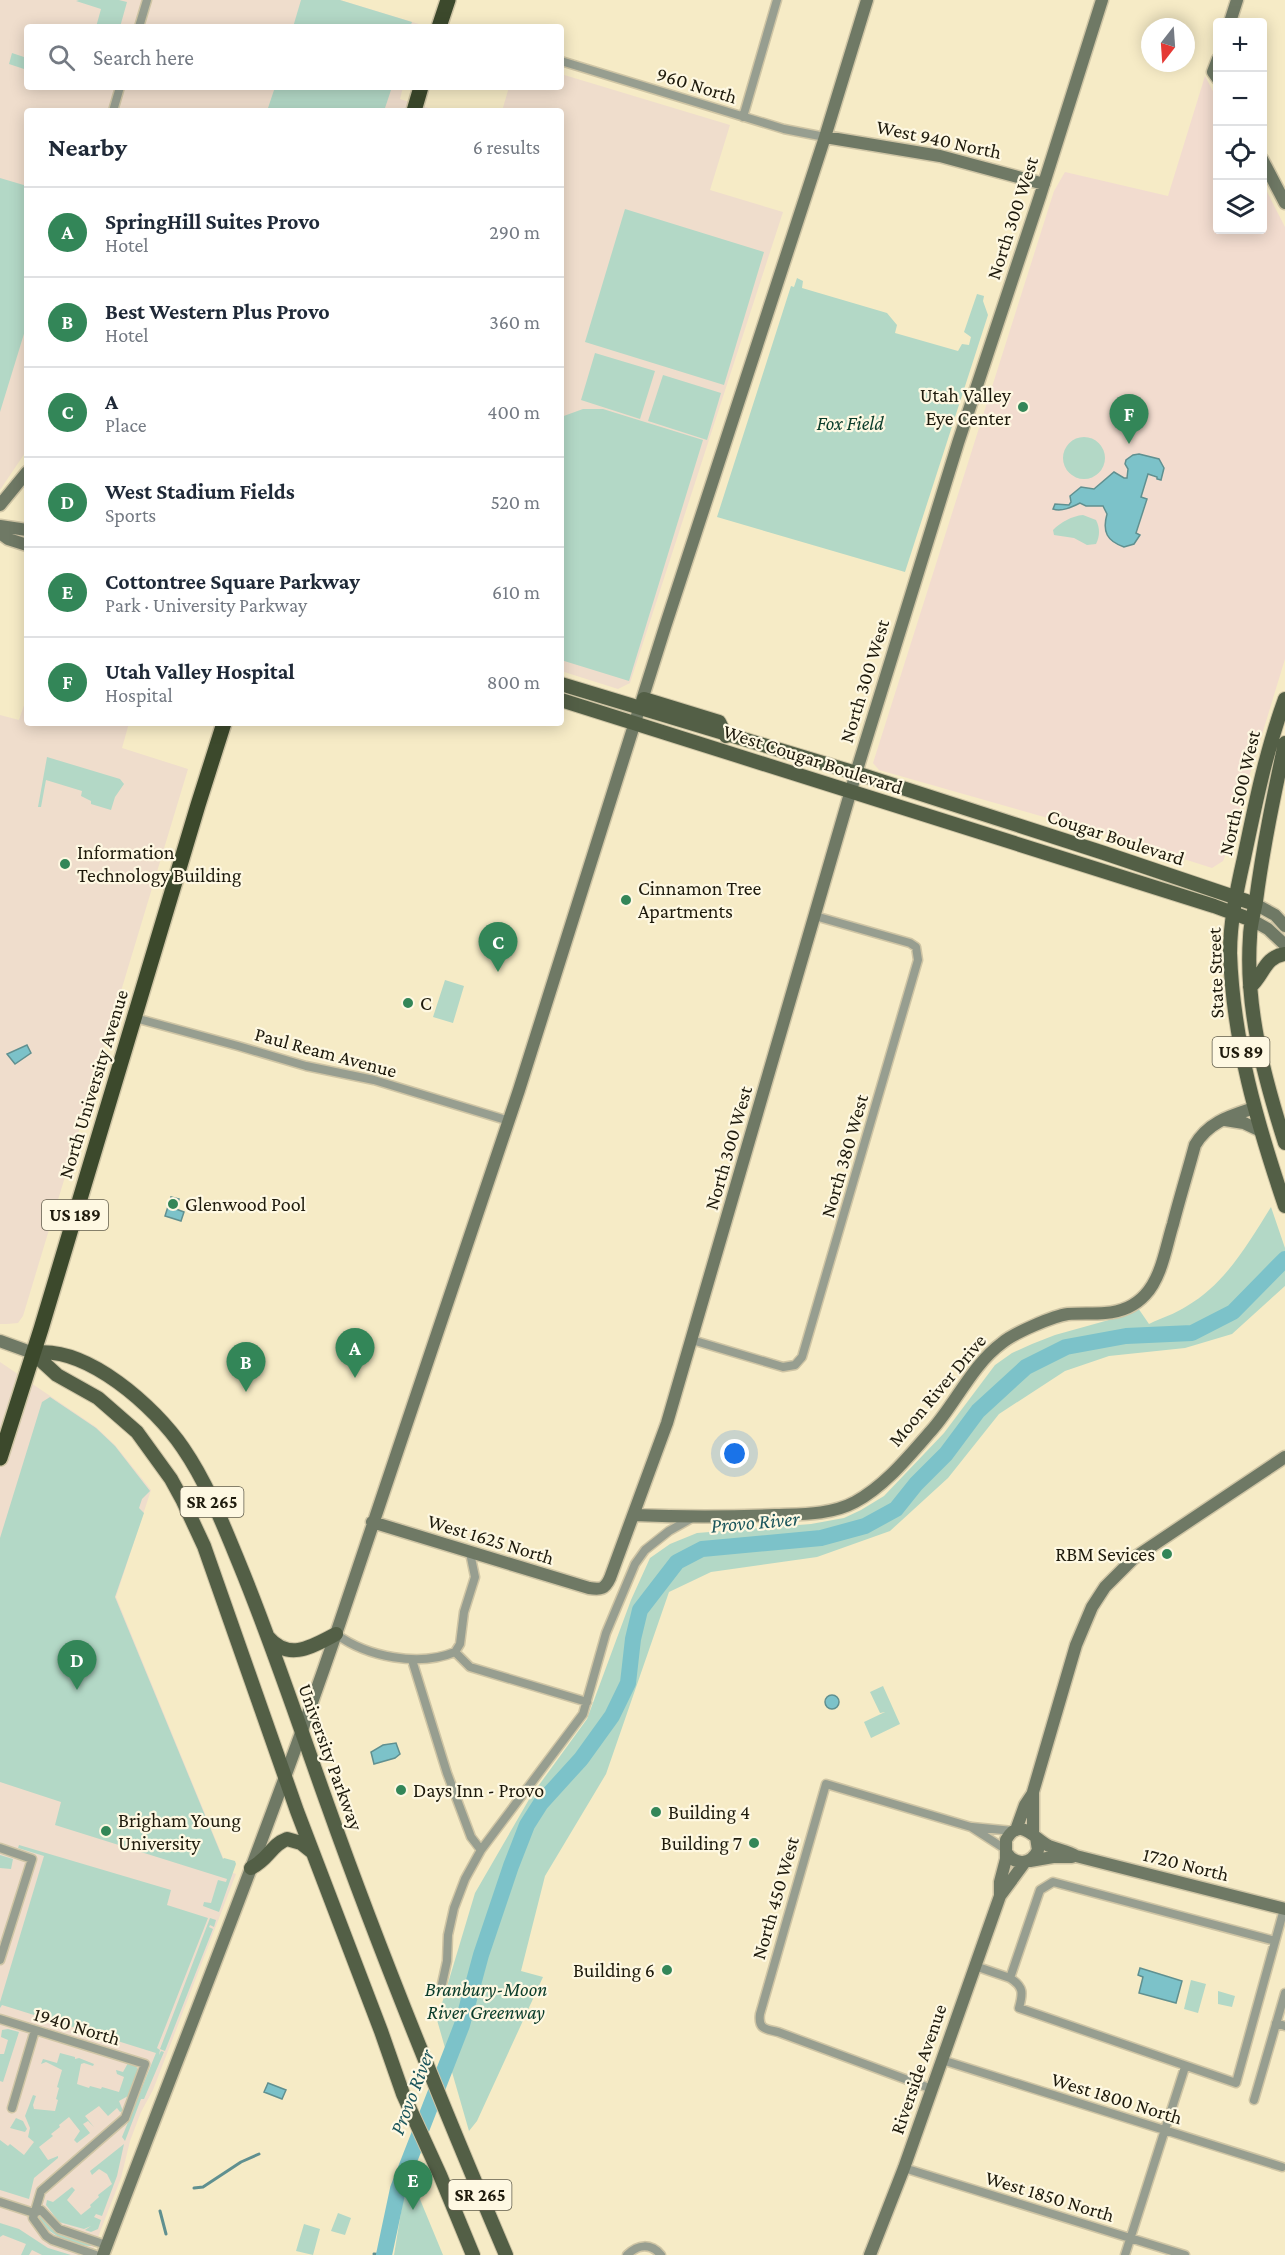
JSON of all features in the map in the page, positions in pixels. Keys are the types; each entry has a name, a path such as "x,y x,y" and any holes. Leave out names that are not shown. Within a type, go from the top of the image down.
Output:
{"highway":[{"path":"441,24 448,0"},
{"path":"415,108 420,90"},
{"name":"North University Avenue","path":"0,1458 223,726"}],"main road":[{"name":"West Cougar Boulevard","path":"564,685 643,704 726,735 964,808"},
{"name":"North 500 West","path":"1236,897 1272,738 1285,699"},
{"name":"West Cougar Boulevard","path":"564,701 1053,856"},
{"name":"North 500 West","path":"1255,904 1263,849 1285,743"},
{"name":"Cougar Boulevard","path":"964,808 1255,904"},
{"name":"Cougar Boulevard","path":"1053,856 1252,920"},
{"name":"US 89","path":"1233,912 1236,897"},
{"name":"US 89","path":"1252,920 1255,904"},
{"name":"State Street","path":"1233,912 1230,951 1237,1035 1254,1108 1284,1202"},
{"name":"State Street","path":"1252,920 1250,987 1255,1035 1281,1130"},
{"path":"1250,987 1257,982 1269,960 1285,954"},
{"path":"1254,1108 1262,1110 1281,1130"},
{"name":"University Parkway","path":"33,1353 44,1351 64,1354 99,1371 134,1395 174,1436 194,1465 216,1509 266,1633 351,1870 455,2135 506,2255"},
{"name":"University Parkway","path":"33,1353 57,1375 98,1398 137,1432 171,1479 204,1546 314,1855 403,2094 473,2255"},
{"path":"266,1633 278,1646 296,1651 307,1649 336,1634"},
{"path":"251,1868 263,1862 278,1844 287,1839 296,1840 308,1847 314,1855"}],"street":[{"path":"140,24 147,0"},
{"path":"743,117 777,0"},
{"path":"0,2202 34,2213 41,2210 59,2229 104,2250 251,1868 336,1634 508,1121 867,0"},
{"name":"North 300 West","path":"598,1590 605,1588 610,1578 667,1423 856,773 958,443 1102,0"},
{"path":"1231,18 1237,0"},
{"name":"960 North","path":"564,62 784,129 825,137"},
{"path":"113,108 119,90"},
{"name":"West 940 North","path":"825,137 940,156 1044,184"},
{"path":"1267,167 1285,203"},
{"path":"0,505 24,476"},
{"path":"0,526 24,530"},
{"path":"0,533 8,539 24,544"},
{"path":"1255,904 1275,915 1285,926"},
{"name":"North 380 West","path":"692,1340 777,1366 789,1367 800,1361 805,1352 918,960 916,947 910,943 815,916"},
{"path":"1252,920 1268,929 1285,945"},
{"name":"Paul Ream Avenue","path":"135,1018 306,1066 374,1080 508,1121"},
{"name":"Moon River Drive","path":"692,1518 808,1514 830,1511 854,1503 878,1488 912,1453 943,1418 981,1363 1005,1340 1051,1319 1068,1314 1121,1311 1135,1304 1154,1282 1195,1145 1200,1136 1212,1124 1254,1108"},
{"path":"1224,1119 1244,1123 1261,1131"},
{"name":"University Parkway","path":"0,1341 33,1353"},
{"path":"1005,1851 1007,1837 1015,1831 1025,1805 1033,1792 1076,1645 1092,1607 1106,1587 1134,1558 1285,1457"},
{"path":"634,1515 692,1518"},
{"path":"442,1984 447,1961 448,1935 454,1908 465,1879 481,1850 584,1714 606,1633 635,1564 645,1550 692,1518"},
{"name":"West 1625 North","path":"372,1522 598,1590"},
{"path":"456,1652 460,1644 464,1612 475,1577 470,1553"},
{"path":"336,1634 352,1646 405,1660 456,1652"},
{"path":"456,1652 470,1667 587,1702"},
{"path":"412,1660 461,1811 471,1837 481,1850"},
{"name":"North 450 West","path":"932,2089 778,2032 764,2029 759,2021 826,1784 971,1827"},
{"path":"971,1827 1005,1851 1014,1861 1027,1861 1038,1850 1033,1792"},
{"path":"971,1827 1026,1830 1035,1836"},
{"name":"1720 North","path":"1035,1836 1048,1845 1076,1856 1285,1909"},
{"path":"0,1848 32,1859 0,1960"},
{"name":"Riverside Avenue","path":"1000,1896 1005,1851"},
{"name":"1720 North","path":"1027,1861 1076,1856"},
{"name":"Riverside Avenue","path":"870,2255 904,2168 1000,1896 1027,1861"},
{"path":"1010,1978 1040,1890 1053,1882 1275,1941"},
{"path":"975,1966 1010,1978 1018,1984 1021,1990 1019,2008 1236,2083 1285,1909"},
{"path":"1254,2100 1281,2024 1285,1992"},
{"name":"1940 North","path":"0,2019 145,2064 126,2118 41,2191 34,2213"},
{"path":"12,2108 35,2030"},
{"name":"West 1800 North","path":"942,2060 1282,2167"},
{"path":"1125,2255 1185,2067"},
{"name":"West 1850 North","path":"904,2168 1185,2255"},
{"path":"34,2213 33,2218 46,2236 96,2255"},
{"path":"627,2255 635,2248 646,2246 656,2250 660,2255"}],"shaded area":[{"path":"0,0 340,0 419,24 24,24 24,90 402,90 400,99 428,108 24,108 24,454 0,490"},
{"path":"564,75 730,125 710,190 783,212 630,683 618,689 564,672 564,108 503,108 508,90 564,90"},
{"path":"1205,76 1213,91 1213,234 1267,234 1267,192 1285,227 1285,659 1225,856 1223,861 1212,868 1115,837 879,770 873,763 1054,191 1065,172 1168,196"},
{"path":"24,705 24,726 128,726 122,748 188,769 23,1316 18,1323 0,1324 0,715 19,720"},
{"name":"Brigham Young University","path":"0,1362 96,1427 115,1445 151,1490 116,1597 229,1872 236,1874 153,2090 141,2112 130,2141 121,2178 91,2255 0,2255"}],"green space":[{"path":"119,0 127,2 121,24 97,24 101,9 76,1"},
{"path":"301,0 340,0 412,22 411,24 294,24"},
{"path":"12,53 24,57 24,69 9,64"},
{"path":"274,90 391,90 385,108 268,108"},
{"path":"0,178 24,185 24,334 0,412"},
{"path":"625,209 764,252 724,385 585,342"},
{"name":"Fox Field","path":"797,278 803,281 802,288 887,313 897,325 895,333 958,351 962,344 969,345 971,337 964,332 977,294 984,296 983,301 988,315 905,572 717,517 791,286 794,287"},
{"path":"595,353 655,371 640,419 581,400"},
{"path":"663,375 721,393 707,440 648,421"},
{"path":"583,409 603,409 703,440 629,681 564,661 564,416"},
{"path":"1084,437 1099,443 1105,458 1099,473 1084,479 1069,473 1063,458 1069,443"},
{"path":"1083,515 1096,520 1099,532 1096,544 1087,545 1074,538 1054,535 1053,530 1060,524"},
{"path":"47,757 120,779 124,784 115,797 111,810 91,804 91,801 81,796 82,791 46,780 41,807 38,807"},
{"path":"445,980 464,986 453,1023 433,1017"},
{"name":"Branbury-Moon River Greenway","path":"1271,1207 1285,1248 1285,1286 1232,1334 1185,1348 1109,1356 1065,1371 999,1414 948,1478 890,1531 817,1557 711,1572 669,1592 606,1774 545,1876 521,1971 543,1977 477,2121 469,2131 437,2020 475,1893 531,1796 587,1719 631,1600 650,1558 670,1544 697,1533 811,1524 844,1518 861,1510 884,1496 944,1433 995,1365 1012,1353 1032,1344 1116,1318 1138,1308 1149,1324 1182,1309 1201,1297 1224,1275"},
{"path":"50,1397 96,1428 115,1446 150,1491 142,1499 139,1508 144,1513 115,1597 223,1859 235,1861 236,1864 219,1912 203,1906 204,1902 211,1903 218,1880 226,1882 227,1879 55,1825 61,1802 0,1782 0,1538 42,1402"},
{"path":"883,1686 900,1724 871,1738 864,1722 885,1712 880,1713 870,1692"},
{"path":"19,1845 171,1890 167,1905 208,1918 157,2048 160,2050 159,2055 161,2051 164,2052 144,2099 141,2099 125,2141 122,2137 156,2053 2,2005 0,2008 44,1856 18,1848"},
{"path":"0,1855 13,1859 11,1869 0,1868"},
{"path":"210,1918 216,1920 214,1927 210,1925 209,1927 213,1929 165,2051 160,2049"},
{"path":"1191,1980 1206,1984 1198,2013 1184,2009"},
{"path":"1218,1991 1235,1996 1232,2007 1218,2004"},
{"path":"2,2030 19,2032 3,2082 0,2081 0,2054 4,2054 8,2040 1,2037"},
{"path":"60,2053 94,2064 93,2066 81,2064 77,2084 89,2088 90,2086 101,2089 102,2087 119,2092 124,2077 117,2074 116,2070 123,2072 128,2063 136,2066 138,2070 128,2096 119,2101 123,2111 120,2112 117,2108 108,2116 99,2106 85,2116 94,2127 88,2121 83,2124 90,2133 77,2143 74,2140 80,2131 69,2117 51,2134 53,2136 39,2147 48,2160 58,2156 58,2158 34,2178 29,2199 0,2190 0,2140 8,2146 10,2144 24,2155 34,2142 28,2137 30,2128 25,2116 33,2095 36,2096 34,2109 55,2111 59,2088 57,2087 62,2070 46,2062 41,2064 43,2059 57,2063"},
{"path":"16,2118 23,2121 27,2129 25,2132 10,2128"},
{"path":"124,2144 117,2176 102,2216 96,2214 94,2217 101,2220 98,2229 91,2232 85,2230 91,2226 84,2229 59,2222 46,2205 47,2200 53,2202 72,2187 75,2190 67,2200 81,2215 91,2207 90,2205 99,2197 98,2195 112,2184 107,2174 99,2169 92,2175 90,2171"},
{"path":"412,2180 443,2255 394,2255 403,2200"},
{"path":"338,2213 351,2218 345,2235 331,2231"},
{"path":"38,2216 41,2216 57,2232 91,2243 91,2246 76,2244 60,2238 47,2229"},
{"path":"0,2223 19,2229 48,2248 71,2255 42,2255 32,2250 29,2255 21,2255 26,2244 3,2235 0,2237"},
{"path":"304,2224 320,2229 313,2255 296,2251"}],"water":[{"path":"1139,454 1159,459 1164,468 1161,480 1148,474 1141,497 1147,499 1136,533 1140,535 1134,544 1124,547 1110,539 1105,526 1107,514 1103,506 1086,506 1080,503 1063,509 1053,509 1055,504 1069,505 1070,496 1081,487 1094,489 1114,472 1127,478 1126,460"},
{"path":"27,1045 31,1053 15,1064 7,1054"},
{"name":"Glenwood Pool","path":"171,1197 179,1199 176,1209 184,1212 181,1221 165,1216"},
{"path":"832,1695 837,1697 839,1702 837,1707 832,1709 827,1707 825,1702 827,1697"},
{"path":"396,1743 400,1754 395,1758 374,1764 371,1752 383,1745"},
{"path":"1140,1968 1182,1981 1176,2003 1139,1993 1143,1977 1138,1975"},
{"path":"268,2083 286,2090 282,2099 264,2092"}],"waterway":[{"name":"Provo River","path":"384,2255 398,2189 462,2025 481,1955 527,1825 541,1803 581,1759 612,1716 628,1683 633,1639 640,1610 677,1562 702,1549 821,1538 865,1526 896,1509 916,1484 946,1454 978,1411 1026,1367 1066,1347 1126,1336 1192,1333 1233,1312 1285,1259"},
{"path":"194,2188 203,2187 241,2162 259,2154"},
{"path":"160,2211 166,2234"},
{"path":"374,2254 384,2255"}],"place":[{"name":"Utah Valley Eye Center","path":"1023,407"},
{"name":"Utah Valley Hospital","path":"1129,444"},
{"name":"Information Technology Building","path":"65,864"},
{"name":"Cinnamon Tree Apartments","path":"626,900"},
{"name":"A","path":"498,972"},
{"name":"C","path":"408,1003"},
{"name":"Glenwood Pool","path":"173,1204"},
{"name":"SpringHill Suites Provo","path":"355,1378"},
{"name":"Best Western Plus Provo","path":"246,1392"},
{"name":"RBM Sevices","path":"1167,1554"},
{"name":"West Stadium Fields","path":"77,1690"},
{"name":"Days Inn - Provo","path":"401,1790"},
{"name":"Building 4","path":"656,1812"},
{"name":"Brigham Young University","path":"106,1831"},
{"name":"Building 7","path":"754,1843"},
{"name":"Building 6","path":"667,1970"},
{"name":"Cottontree Square Parkway","path":"413,2210"}]}
